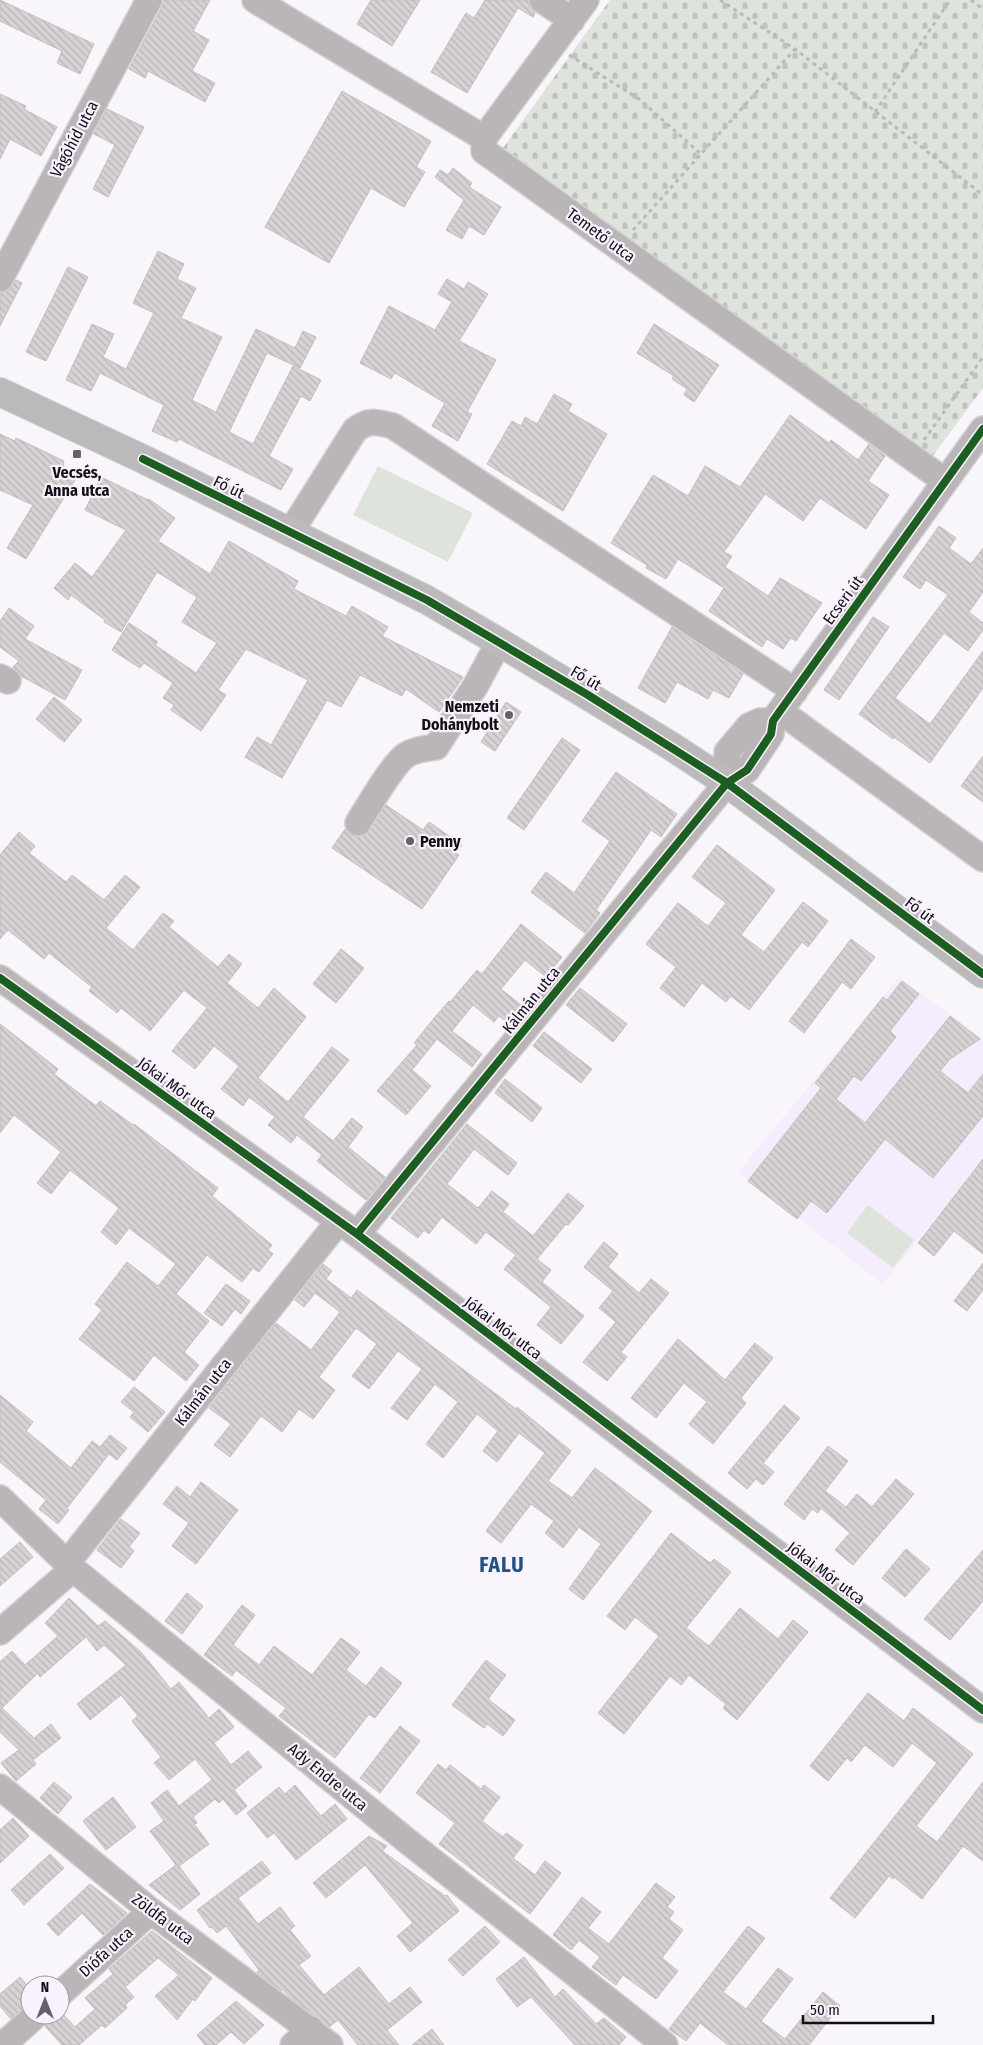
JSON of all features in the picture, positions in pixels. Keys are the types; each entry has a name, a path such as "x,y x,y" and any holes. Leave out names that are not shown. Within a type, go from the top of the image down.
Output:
{"main road":[{"name":"Fő út","path":"0,392 143,459 426,600 499,642 671,746 727,783 983,974"}],"street":[{"name":"Vágóhíd utca","path":"0,279 149,0"},
{"path":"255,0 484,138 586,0"},
{"path":"542,0 572,20"},
{"name":"Temető utca","path":"484,138 484,151 945,481"},
{"path":"290,533 355,430 363,423 375,422 394,426 795,691"},
{"name":"Ecseri út","path":"777,716 983,429"},
{"path":"358,823 394,768 406,756 436,747 476,686 499,642"},
{"path":"727,783 727,752 749,726 777,716 983,859"},
{"name":"Kálmán utca","path":"0,1632 70,1566 348,1227 727,783"},
{"name":"Jókai Mór utca","path":"0,978 348,1227 983,1710"},
{"name":"Ady Endre utca","path":"0,1498 70,1566 406,1840 664,2045"},
{"name":"Zöldfa utca","path":"0,1787 302,2037 330,2045"},
{"name":"Diófa utca","path":"70,1985 151,1911"},
{"path":"4,2045 25,2025"}],"path":[{"path":"720,0 795,49 983,195"},
{"path":"875,112 950,0"},
{"path":"971,0 983,9"},
{"path":"554,45 639,99 701,154"},
{"path":"633,230 795,49"},
{"path":"923,441 983,357"}],"shaded area":[{"path":"899,977 983,1039 983,1158 883,1284 738,1172"}],"green space":[{"path":"610,0 983,0 983,388 929,461 500,152"},
{"path":"378,466 473,513 448,562 353,515"},
{"path":"868,1205 914,1240 893,1268 847,1233"}],"building":[{"path":"0,0 94,44 80,74 57,63 62,51 0,21"},
{"path":"163,0 210,0 193,31 209,40 192,71 215,83 205,102 148,71 145,78 129,69 162,7"},
{"path":"371,0 420,0 392,46 357,24"},
{"path":"485,0 528,0 529,7 535,13 533,17 518,8 467,93 431,72 466,13 474,18"},
{"path":"342,91 431,141 416,167 425,172 404,207 371,188 329,263 265,227"},
{"path":"0,94 26,106 24,109 57,127 41,156 10,139 0,159"},
{"path":"107,109 144,127 108,197 93,189 115,145 94,134"},
{"path":"453,168 472,183 469,187 501,207 484,235 469,226 462,239 446,230 464,200 435,177 440,170 448,175"},
{"path":"158,251 184,264 177,279 196,288 181,318 222,337 192,400 216,412 256,329 295,348 303,331 316,337 300,368 267,353 229,432 253,444 293,366 321,380 310,401 301,396 269,456 293,469 281,490 179,439 177,442 152,431 164,405 100,373 91,391 66,380 92,324 114,334 103,357 126,369 154,313 133,303"},
{"path":"68,267 88,277 46,361 26,352"},
{"path":"447,279 464,289 468,282 488,294 459,341 496,360 467,412 472,414 458,441 432,426 445,403 395,373 391,379 360,363 389,306 435,330 452,302 438,294"},
{"path":"16,280 22,283 0,326 0,293 8,291"},
{"path":"654,324 719,365 694,402 684,395 687,389 672,379 674,376 637,353"},
{"path":"554,394 572,404 568,411 607,434 563,511 487,464 512,421 521,426 525,417 537,424"},
{"path":"790,415 829,443 831,440 858,460 869,444 885,456 868,481 889,495 866,529 820,498 803,521 765,494 724,552 732,556 725,567 768,596 780,578 822,603 796,641 791,638 783,649 767,639 762,647 709,611 724,588 678,559 666,579 646,568 647,565 611,543 653,475 688,496 705,466 740,487"},
{"path":"0,434 15,441 16,438 64,461 63,466 78,475 26,559 7,548 33,505 0,490"},
{"path":"101,477 149,499 175,518 158,541 210,574 229,541 298,581 294,589 346,616 352,606 388,627 382,636 463,677 439,712 406,689 402,696 360,675 341,707 327,700 282,778 245,757 257,737 271,745 308,680 246,649 218,690 226,695 201,731 171,710 174,705 163,698 173,683 144,663 140,668 112,650 129,623 158,642 155,645 196,673 217,643 182,622 197,597 157,572 121,632 104,622 105,620 71,595 68,600 54,588 75,563 92,577 126,530 85,510"},
{"path":"939,526 956,538 949,548 971,564 983,548 983,592 969,612 983,623 983,630 968,651 944,633 895,698 930,724 983,651 983,688 930,763 859,714 948,595 926,580 920,589 903,577"},
{"path":"9,608 34,626 25,639 82,670 65,700 21,676 13,667 19,661 0,647 0,621"},
{"path":"873,617 889,627 839,700 824,690"},
{"path":"672,627 743,674 729,698 713,690 708,699 677,682 665,703 638,688"},
{"path":"54,697 82,720 64,742 36,719"},
{"path":"506,702 521,712 495,751 481,742"},
{"path":"562,738 580,750 524,830 507,818"},
{"path":"983,756 983,802 961,786"},
{"path":"616,772 677,814 661,837 651,830 596,910 600,913 585,933 531,892 546,872 574,893 610,841 582,821"},
{"path":"386,805 423,830 429,822 462,845 456,854 459,855 422,909 332,848 345,829 351,835 358,837 365,835"},
{"path":"19,832 35,846 29,853 66,882 72,875 104,900 125,875 140,887 106,928 133,950 163,913 174,921 169,927 218,967 229,954 242,964 227,983 258,1008 274,988 306,1017 258,1078 288,1102 332,1047 349,1060 303,1117 333,1141 352,1118 363,1127 348,1147 385,1177 366,1200 317,1161 322,1155 297,1135 291,1143 268,1125 275,1117 249,1097 243,1106 221,1089 239,1066 214,1046 195,1069 172,1051 207,1008 184,990 150,1031 121,1008 117,1013 89,991 92,987 49,953 44,959 8,930 0,939 0,855"},
{"path":"717,845 775,890 741,935 764,952 803,902 828,921 808,947 802,942 749,1010 731,996 726,1002 702,983 684,1007 660,988 676,967 646,944 678,903 708,926 726,903 692,877"},
{"path":"521,924 562,957 546,977 525,960 501,989 521,1005 507,1022 499,1016 494,1022 473,1005 452,1031 482,1054 472,1067 437,1039 412,1070 431,1086 406,1115 377,1091 417,1045 414,1043 435,1017 477,970 482,974"},
{"path":"851,939 875,957 851,989 842,982 804,1033 789,1021"},
{"path":"341,949 364,968 336,1003 313,984"},
{"path":"902,981 919,994 890,1031 896,1037 861,1081 854,1076 836,1099 865,1123 950,1016 980,1039 950,1059 940,1071 968,1093 983,1074 983,1116 933,1178 885,1139 827,1213 811,1201 797,1219 748,1181 821,1088 815,1083 883,997 887,1000"},
{"path":"580,988 627,1024 613,1042 566,1005"},
{"path":"0,1024 58,1069 54,1074 96,1106 100,1101 134,1124 218,1188 212,1196 272,1245 268,1250 273,1254 259,1272 253,1268 242,1282 207,1255 176,1294 209,1321 184,1352 199,1365 186,1381 154,1355 134,1381 79,1339 102,1310 95,1304 127,1262 158,1286 176,1264 129,1228 116,1245 101,1232 119,1208 70,1170 51,1194 37,1183 61,1152 14,1115 0,1133"},
{"path":"544,1032 592,1069 581,1083 533,1046"},
{"path":"505,1079 542,1108 532,1122 495,1093"},
{"path":"467,1124 517,1163 508,1175 474,1149 447,1184 478,1208 492,1191 509,1204 503,1212 533,1236 568,1193 584,1206 568,1225 566,1224 537,1259 551,1270 542,1282 584,1316 561,1344 537,1325 551,1307 504,1269 516,1255 486,1232 476,1244 442,1217 429,1234 424,1230 418,1238 391,1218"},
{"path":"983,1159 983,1254 954,1231 934,1256 918,1243"},
{"path":"604,1242 618,1254 608,1267 639,1293 651,1279 669,1293 621,1352 627,1357 607,1381 583,1362 616,1322 599,1308 613,1291 584,1267"},
{"path":"983,1263 983,1290 967,1311 954,1301"},
{"path":"323,1264 332,1271 326,1279 351,1298 357,1290 516,1409 517,1407 571,1451 548,1481 572,1498 595,1468 652,1511 583,1600 569,1589 601,1544 579,1527 563,1548 545,1533 554,1521 531,1504 501,1543 486,1531 545,1453 519,1433 497,1462 483,1451 498,1431 477,1414 443,1458 426,1444 458,1402 435,1384 407,1420 391,1408 422,1369 398,1351 369,1389 352,1376 377,1344 356,1328 319,1377 335,1390 313,1419 299,1409 282,1432 261,1416 230,1457 214,1445 231,1424 209,1408 276,1323 311,1350 340,1312 315,1293 304,1307 295,1300"},
{"path":"226,1284 250,1301 241,1314 235,1309 222,1326 204,1313"},
{"path":"678,1339 725,1380 755,1343 773,1358 741,1398 746,1403 713,1444 689,1424 707,1402 684,1383 656,1418 631,1398"},
{"path":"134,1387 165,1412 148,1432 130,1417 134,1412 121,1402"},
{"path":"0,1395 33,1422 26,1431 71,1468 92,1441 109,1454 67,1508 69,1510 58,1524 39,1509 46,1500 0,1462"},
{"path":"784,1405 800,1418 763,1463 774,1472 763,1485 756,1479 747,1489 728,1473"},
{"path":"110,1435 127,1448 117,1460 100,1447"},
{"path":"828,1446 848,1461 825,1491 846,1507 857,1494 872,1507 896,1479 914,1494 853,1565 835,1550 850,1533 821,1508 818,1513 812,1509 804,1520 784,1504"},
{"path":"201,1482 238,1510 196,1564 172,1546 189,1523 163,1504 177,1486 190,1497"},
{"path":"121,1519 140,1533 129,1547 134,1551 121,1568 97,1550"},
{"path":"671,1533 710,1563 714,1559 731,1572 686,1628 709,1646 740,1608 778,1639 793,1620 808,1632 737,1720 723,1708 726,1704 689,1675 681,1685 670,1676 624,1734 598,1713 659,1636 635,1617 625,1630 607,1616"},
{"path":"20,1542 33,1557 0,1586 0,1559"},
{"path":"906,1549 930,1569 905,1597 882,1578"},
{"path":"983,1550 983,1601 950,1640 924,1619"},
{"path":"187,1593 203,1606 182,1634 165,1621"},
{"path":"69,1598 98,1626 105,1621 141,1652 171,1689 179,1682 209,1718 219,1709 234,1727 214,1743 231,1765 248,1751 262,1767 234,1790 247,1806 236,1815 223,1799 219,1803 215,1799 193,1817 197,1823 194,1824 209,1844 179,1866 200,1894 180,1910 149,1885 176,1865 150,1831 164,1821 151,1803 167,1790 179,1806 212,1780 195,1759 169,1780 154,1763 161,1757 132,1721 138,1716 121,1695 90,1720 77,1704 126,1665 104,1645 97,1651 86,1637 40,1677 38,1673 2,1708 34,1738 51,1724 61,1738 33,1760 36,1764 16,1781 1,1763 19,1750 0,1732 0,1662 12,1651 25,1665 58,1636 45,1623"},
{"path":"242,1605 255,1615 233,1645 259,1665 274,1646 312,1675 341,1638 360,1652 346,1670 366,1686 381,1667 402,1683 375,1718 369,1714 335,1758 279,1716 286,1708 236,1670 232,1676 204,1655"},
{"path":"486,1660 506,1675 488,1699 515,1720 503,1736 487,1724 484,1728 452,1705"},
{"path":"868,1693 904,1721 913,1708 973,1754 916,1826 937,1842 983,1782 983,1861 963,1846 922,1899 894,1877 893,1879 889,1876 855,1918 830,1898 937,1763 912,1743 893,1767 865,1745 851,1762 847,1758 828,1781 810,1766"},
{"path":"400,1726 420,1741 380,1793 360,1778"},
{"path":"438,1764 446,1770 450,1765 481,1789 484,1785 500,1797 482,1821 503,1837 506,1833 523,1845 513,1858 535,1875 545,1861 561,1873 530,1914 439,1844 455,1823 416,1793"},
{"path":"54,1782 72,1797 58,1814 40,1798"},
{"path":"295,1785 321,1816 335,1804 347,1819 296,1860 274,1833 267,1838 247,1813 279,1787 285,1794"},
{"path":"113,1797 136,1827 106,1850 83,1821"},
{"path":"13,1818 29,1836 0,1863 0,1830"},
{"path":"369,1836 387,1846 382,1851 445,1896 447,1895 459,1911 410,1952 397,1936 413,1923 365,1865 326,1898 313,1883"},
{"path":"50,1854 64,1868 24,1905 11,1890"},
{"path":"262,1861 271,1873 238,1898 258,1924 280,1907 295,1926 290,1930 311,1956 299,1965 324,1995 359,1967 389,2004 410,1987 422,2002 387,2030 399,2045 358,2045 338,2020 329,2027 288,1996 283,1989 281,1991 257,1972 259,1970 226,1926 217,1933 212,1927 210,1928 197,1910"},
{"path":"656,1883 675,1897 667,1907 674,1912 669,1919 683,1930 662,1958 678,1971 656,1999 623,1975 616,1985 592,1967 600,1957 579,1940 571,1950 553,1935 582,1897 601,1912 588,1928 609,1944"},
{"path":"90,1884 127,1913 103,1935 82,1913 58,1936 47,1924"},
{"path":"485,1926 500,1942 463,1976 448,1960"},
{"path":"748,1926 765,1938 723,1992 746,2009 778,1968 793,1979 761,2021 785,2039 823,1992 840,2006 809,2045 728,2045 700,2023 686,2041 669,2029"},
{"path":"152,1931 212,1978 195,2001 193,1999 177,2020 155,1996 179,1975 158,1958 125,1987 134,1997 125,2005 127,2008 105,2028 102,2025 79,2045 62,2045 45,2026 70,2025 70,2022 75,2027 95,2009 85,1998 113,1974 109,1969"},
{"path":"524,1957 555,1997 563,1989 596,2024 604,2018 626,2037 619,2045 575,2045 531,1997 517,2007 496,1979"},
{"path":"20,1977 20,2011 11,2019 0,2006 0,1994"},
{"path":"236,2001 264,2025 244,2044 231,2032 216,2045 205,2045 197,2035"},
{"path":"432,2029 444,2045 412,2045"}],"cycle path":[{"path":"357,1234 727,783 747,770 771,734 773,721 983,429"},
{"path":"143,459 427,600 588,695 727,783 983,974"},
{"path":"0,978 357,1234 983,1710"}],"place":[{"name":"Vecsés, Anna utca","path":"77,454"},
{"name":"Nemzeti Dohánybolt","path":"509,715"},
{"name":"Penny","path":"410,841"}],"district":[{"name":"FALU","path":"502,1565"}]}
